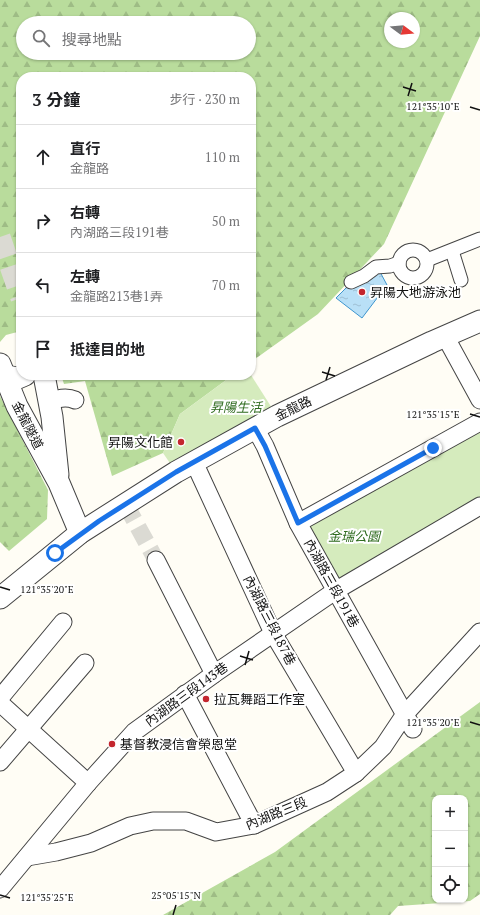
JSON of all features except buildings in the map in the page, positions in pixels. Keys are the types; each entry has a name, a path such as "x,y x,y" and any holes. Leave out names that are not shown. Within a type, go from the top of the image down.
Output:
{"street":[{"path":"427,260 480,239"},
{"path":"412,250 421,252 427,260 424,273 421,276 413,278 405,276 401,272 399,263 403,254 412,250"},
{"path":"452,251 461,280"},
{"path":"351,282 364,276 376,267 390,266 399,263"},
{"name":"金龍路","path":"0,598 80,534 176,472 277,416 445,336 480,321"},
{"path":"445,336 480,400"},
{"name":"金龍隧道","path":"10,372 17,406 59,484 80,534"},
{"name":"金龍隧道","path":"45,380 52,417 59,484"},
{"path":"17,406 26,393 35,391 49,399 70,397 75,400"},
{"path":"298,523 480,422"},
{"name":"內湖路三段191巷","path":"255,428 265,446 298,523 413,729"},
{"name":"內湖路三段187巷","path":"194,462 273,633 356,773"},
{"name":"內湖路三段143巷","path":"27,857 88,783 134,732 185,694 336,591 480,506"},
{"path":"156,560 214,674"},
{"path":"0,698 63,622"},
{"name":"內湖路三段","path":"27,857 56,852 91,842 130,826 153,821 186,821 216,832 254,825 286,812 327,792 356,773 383,747 405,714 480,632"},
{"path":"0,762 85,663"},
{"path":"185,694 254,825"},
{"path":"0,703 88,783"},
{"path":"0,889 27,857"}],"green space":[{"path":"0,0 480,0 480,36 384,244 318,314 256,358 256,72 16,72 16,332 6,335 0,342"},
{"path":"63,380 226,380 180,414 163,453 112,476 85,381 64,384"},
{"name":"昇陽生活","path":"226,380 254,380 277,416 176,472 163,453 180,414"},
{"path":"0,396 48,490 47,519 9,551 0,542"},
{"name":"金瑞公園","path":"480,422 480,506 335,591 298,523"},
{"path":"480,702 480,894 470,901 468,901 468,795 432,795 432,903 441,903 398,906 390,915 163,915 275,852"}],"water":[{"name":"昇陽大地游泳池","path":"379,270 387,285 362,318 336,298 349,285"}],"tunnel":[{"path":"0,237 16,283"},
{"path":"126,505 156,560"}],"place":[{"name":"昇陽大地游泳池","path":"362,292"},
{"name":"昇陽文化館","path":"181,442"},
{"name":"拉瓦舞蹈工作室","path":"206,699"},
{"name":"基督教浸信會榮恩堂","path":"112,744"}],"route":[{"path":"55,553 99,521 176,472 255,428 265,446 298,523 433,448"}]}
